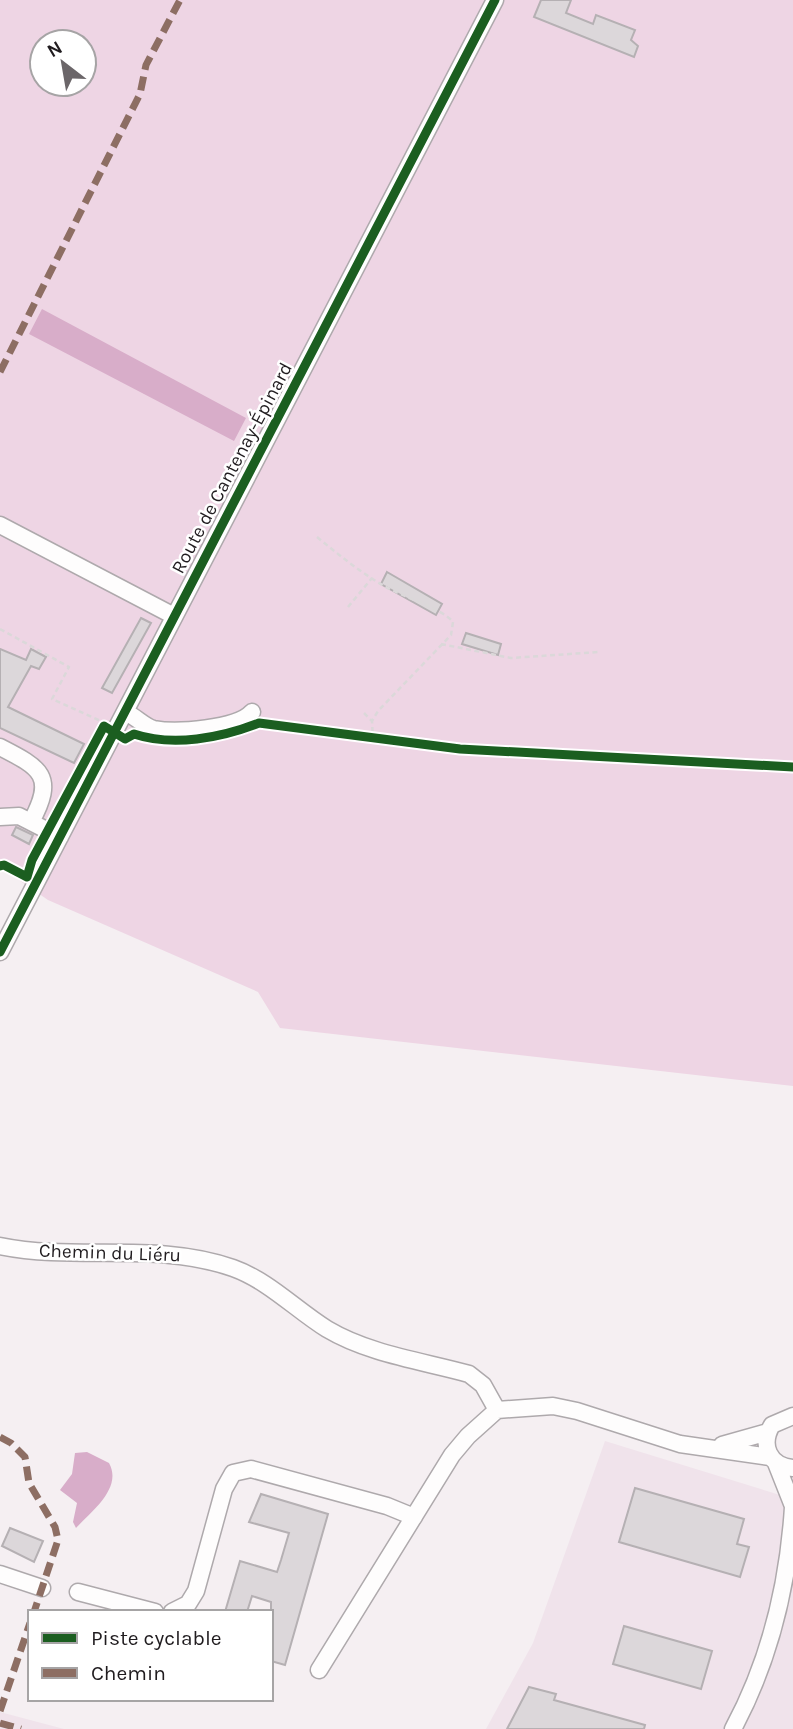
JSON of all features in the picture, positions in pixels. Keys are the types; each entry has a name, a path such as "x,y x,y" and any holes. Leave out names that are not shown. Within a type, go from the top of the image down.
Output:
{"street":[{"name":"Route de Cantenay-Épinard","path":"0,952 495,0"},
{"path":"0,525 174,616"},
{"path":"125,712 153,729 226,727 246,718 255,718"},
{"path":"0,747 34,765 44,781 43,800 31,822"},
{"path":"0,817 19,816 60,837"},
{"name":"Chemin du Liéru","path":"0,1246 56,1253 143,1251 186,1255 234,1269 269,1286 326,1328 359,1345 469,1374 483,1385 497,1410"},
{"path":"319,1670 452,1455 468,1436 497,1410 553,1406 577,1410 680,1444 713,1447 773,1460 793,1468"},
{"path":"733,1729 755,1683 778,1613 787,1574 793,1507 766,1440 772,1425 791,1414"},
{"path":"713,1447 768,1432"},
{"path":"176,1610 188,1604 196,1591 224,1489 233,1473 251,1469 387,1506 414,1517"},
{"path":"0,1574 42,1588"},
{"path":"78,1592 147,1610"}],"path":[{"path":"317,537 372,579 450,619 453,631 378,711 372,721 373,740"},
{"path":"348,607 372,579"},
{"path":"0,629 69,667 52,699 105,723"},
{"path":"441,644 512,658 599,652"},
{"path":"364,713 372,721"},
{"path":"255,718 373,740 460,749 793,767"}],"shaded area":[{"path":"0,0 793,0 793,1086 280,1028 258,992 48,900 0,867"},
{"path":"42,309 246,418 234,441 29,334"},
{"path":"605,1441 793,1499 793,1729 486,1729 533,1643"},
{"path":"87,1452 109,1463 112,1481 97,1507 76,1528 73,1522 77,1503 60,1490 72,1474 75,1453"},
{"path":"0,1712 64,1729 0,1729"}],"building":[{"path":"541,0 571,0 566,13 593,24 596,15 635,30 631,40 638,46 634,57 534,17"},
{"path":"387,572 442,604 436,615 381,584"},
{"path":"141,618 151,623 112,693 102,688"},
{"path":"466,633 501,644 498,655 462,644"},
{"path":"0,649 26,660 31,649 46,657 39,669 31,666 8,707 84,744 74,763 0,728"},
{"path":"16,827 33,835 29,844 12,835"},
{"path":"635,1488 744,1519 737,1544 749,1547 740,1577 619,1542"},
{"path":"261,1494 328,1514 285,1665 273,1662 271,1602 252,1596 248,1610 226,1610 240,1561 277,1572 289,1533 249,1522"},
{"path":"10,1528 43,1541 34,1562 2,1546"},
{"path":"624,1626 712,1651 701,1689 613,1664"},
{"path":"529,1687 556,1694 554,1700 645,1725 644,1729 507,1729"}],"marked path":[{"path":"0,372 140,94 146,65 180,0"},
{"path":"0,1437 11,1443 25,1457 29,1483 55,1527 58,1540 35,1610"},
{"path":"0,1711 28,1629"},
{"path":"0,1723 21,1729"}],"cycle path":[{"path":"0,952 495,0"},
{"path":"0,866 4,865 27,877 32,860 104,726 125,739 134,734 181,740 229,733 259,723 460,749 793,767"}]}
